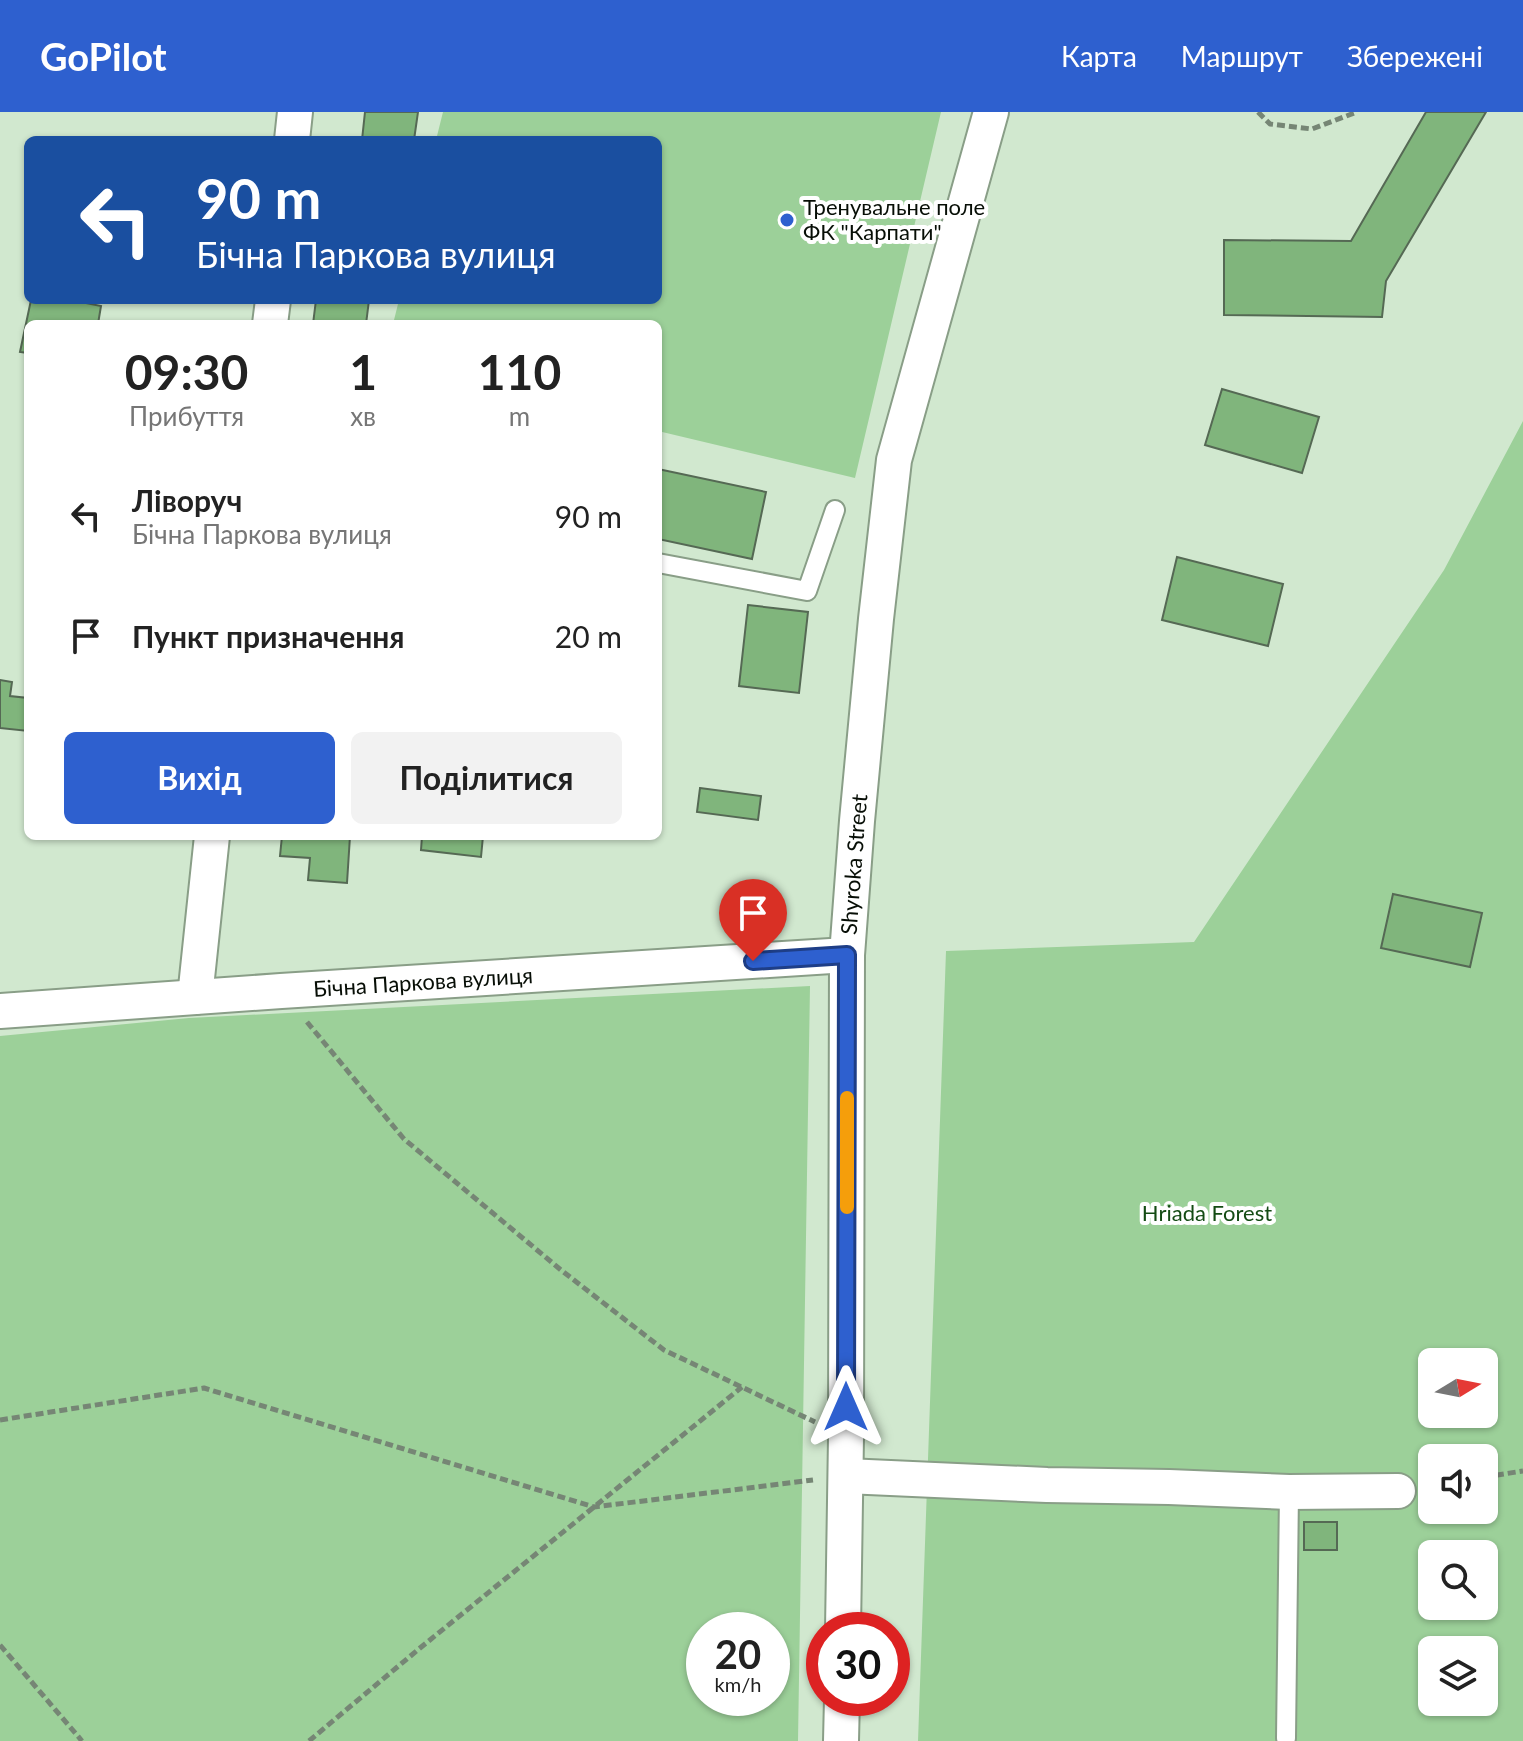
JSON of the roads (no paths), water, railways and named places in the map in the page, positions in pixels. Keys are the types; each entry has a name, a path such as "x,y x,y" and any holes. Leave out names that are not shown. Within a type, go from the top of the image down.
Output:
{"street":[{"path":"292,136 295,112"},
{"name":"Shyroka Street","path":"843,1612 847,955 873,650 894,460 991,112"},
{"path":"195,997 212,840"},
{"name":"Бічна Паркова вулиця","path":"0,1011 847,955"},
{"path":"846,1476 1289,1492 1398,1491"},
{"path":"841,1741 842,1716"}],"lane":[{"path":"662,564 807,591 835,510"},
{"path":"1286,1738 1289,1492"}],"place":[{"name":"Тренувальне поле ФК \"Карпати\"","path":"787,220"}],"park label":[{"name":"Hriada Forest","path":"1207,1213"}]}
